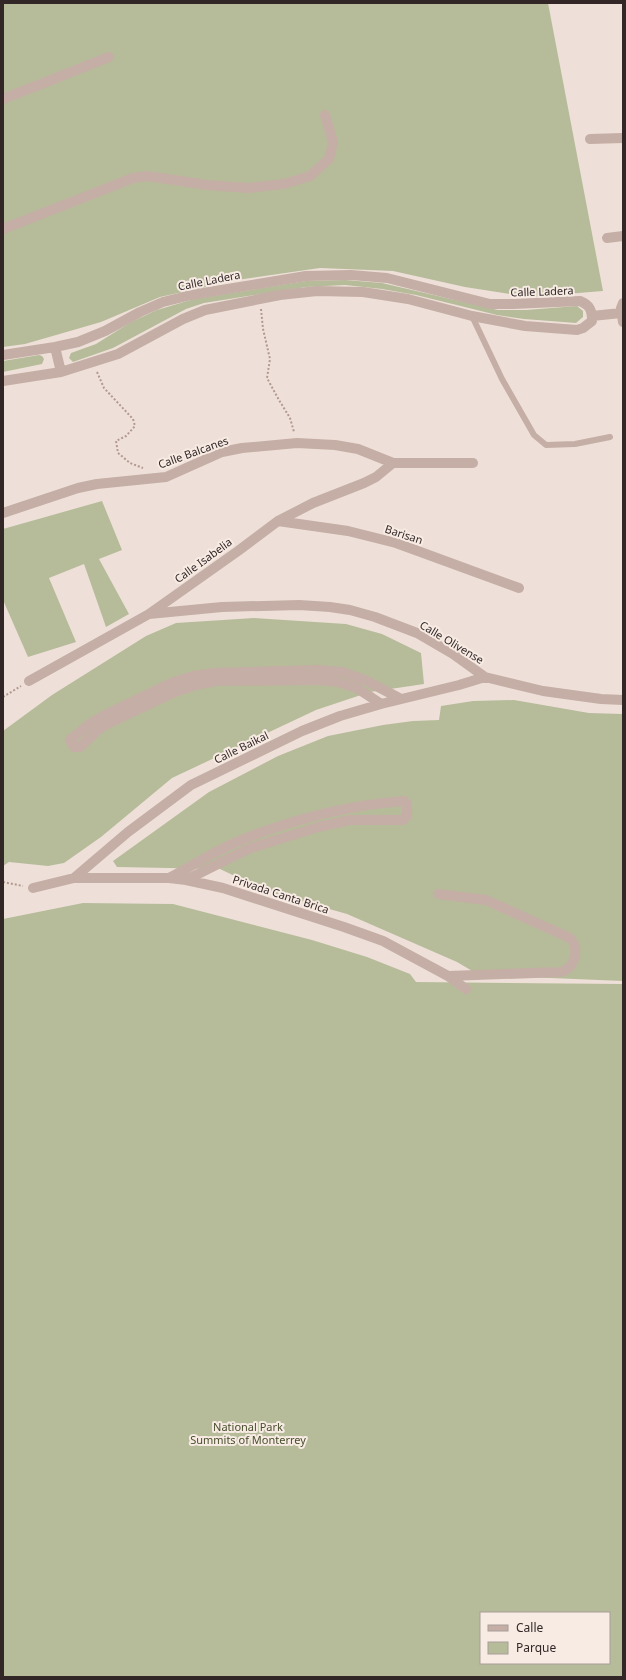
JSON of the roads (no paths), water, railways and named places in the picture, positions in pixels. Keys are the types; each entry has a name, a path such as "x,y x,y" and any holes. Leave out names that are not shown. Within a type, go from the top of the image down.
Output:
{"street":[{"path":"3,99 109,57"},
{"path":"3,229 133,178 147,176 207,185 248,188 284,184 310,176 329,159 333,142 325,115"},
{"path":"590,139 623,138"},
{"path":"607,238 623,236"},
{"name":"Calle Ladera","path":"3,355 78,342 98,334 163,302 191,294 328,274 387,278 490,304 580,301 589,306 592,316"},
{"path":"3,381 61,372 118,354 183,319 205,310 261,298 317,292 363,292 408,299 472,316 525,326 577,330 588,325 592,321 592,316 622,313"},
{"path":"55,347 61,372"},
{"name":"Calle Balcanes","path":"3,513 78,488 97,484 166,477 222,452 242,448 297,443 347,446 393,463"},
{"path":"393,463 473,463"},
{"name":"Calle Isabelia","path":"29,681 149,614 238,551 278,520 313,503 364,483 393,463"},
{"name":"Barisan","path":"278,520 348,532 396,543 519,588"},
{"name":"Calle Olivense","path":"149,614 215,608 299,605 350,610 375,617 417,633 453,654 485,677 543,691 601,700 623,700"},
{"path":"381,704 357,688 338,682 319,680 216,681 196,685 175,692 107,724 98,730 80,747 74,747 70,740 91,723 103,716 171,683 193,676 215,672 319,670 342,672 364,680 401,699"},
{"name":"Calle Baikal","path":"33,888 74,878 128,832 191,785 302,731 340,716 485,677"},
{"path":"169,878 220,850 244,839 315,816 377,803 404,801 407,804 407,816 402,820 350,820 318,827 248,849 186,880"},
{"name":"Privada Canta Brica","path":"74,878 169,878 186,880 246,894 383,941 448,976 466,989"},
{"path":"438,894 486,900 570,938 574,942 575,948 572,965 568,970 561,972 448,976"}],"lane":[{"path":"472,316 502,379 534,435 546,444 575,444 610,437"}],"park label":[{"name":"National Park Summits of Monterrey","path":"248,1432"}]}
